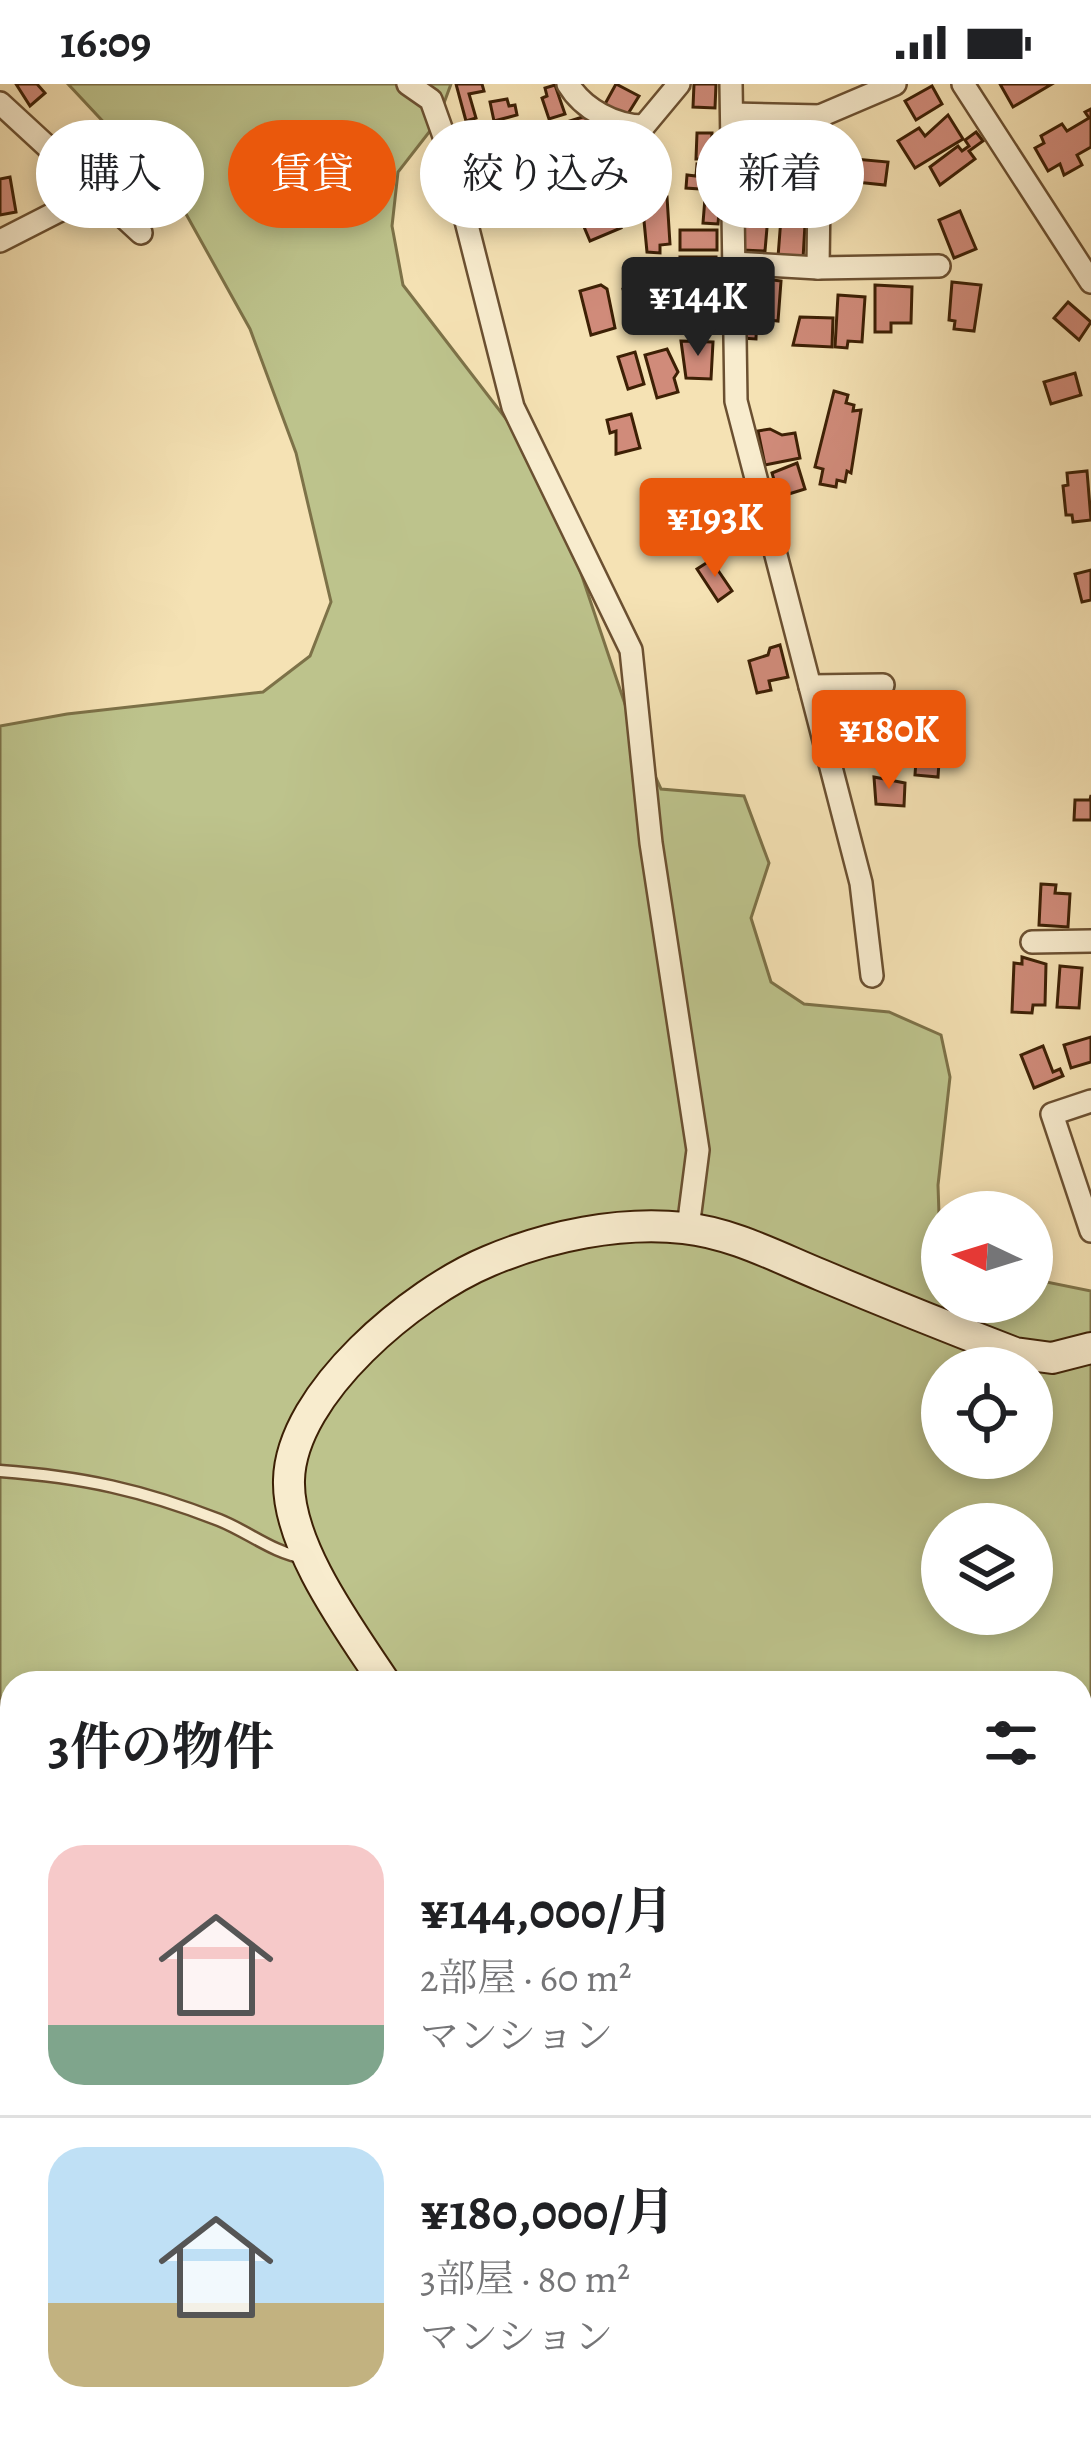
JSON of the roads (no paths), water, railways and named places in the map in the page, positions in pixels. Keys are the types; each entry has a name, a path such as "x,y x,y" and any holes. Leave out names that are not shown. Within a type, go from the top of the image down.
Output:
{"main road":[{"path":"378,1671 311,1558 293,1514 292,1452 320,1396 393,1323 436,1290 520,1249 627,1228 688,1228 740,1241 1015,1353 1052,1358 1091,1348"}],"street":[{"path":"408,84 431,100 446,142 513,407 631,650 651,843 698,1150 688,1228"},
{"path":"568,84 578,100 625,126 644,127 679,84"},
{"path":"731,84 736,400 861,883 872,976"},
{"path":"732,114 820,116 895,84"},
{"path":"963,84 1091,282"},
{"path":"0,103 36,136"},
{"path":"818,268 820,116"},
{"path":"0,241 36,223"},
{"path":"136,228 141,233"},
{"path":"734,263 818,268 939,266"},
{"path":"810,686 884,686"},
{"path":"1032,942 1091,941"},
{"path":"1091,1101 1052,1114 1091,1231"}],"lane":[{"path":"0,1471 114,1484 224,1522 285,1555 311,1558"}]}
